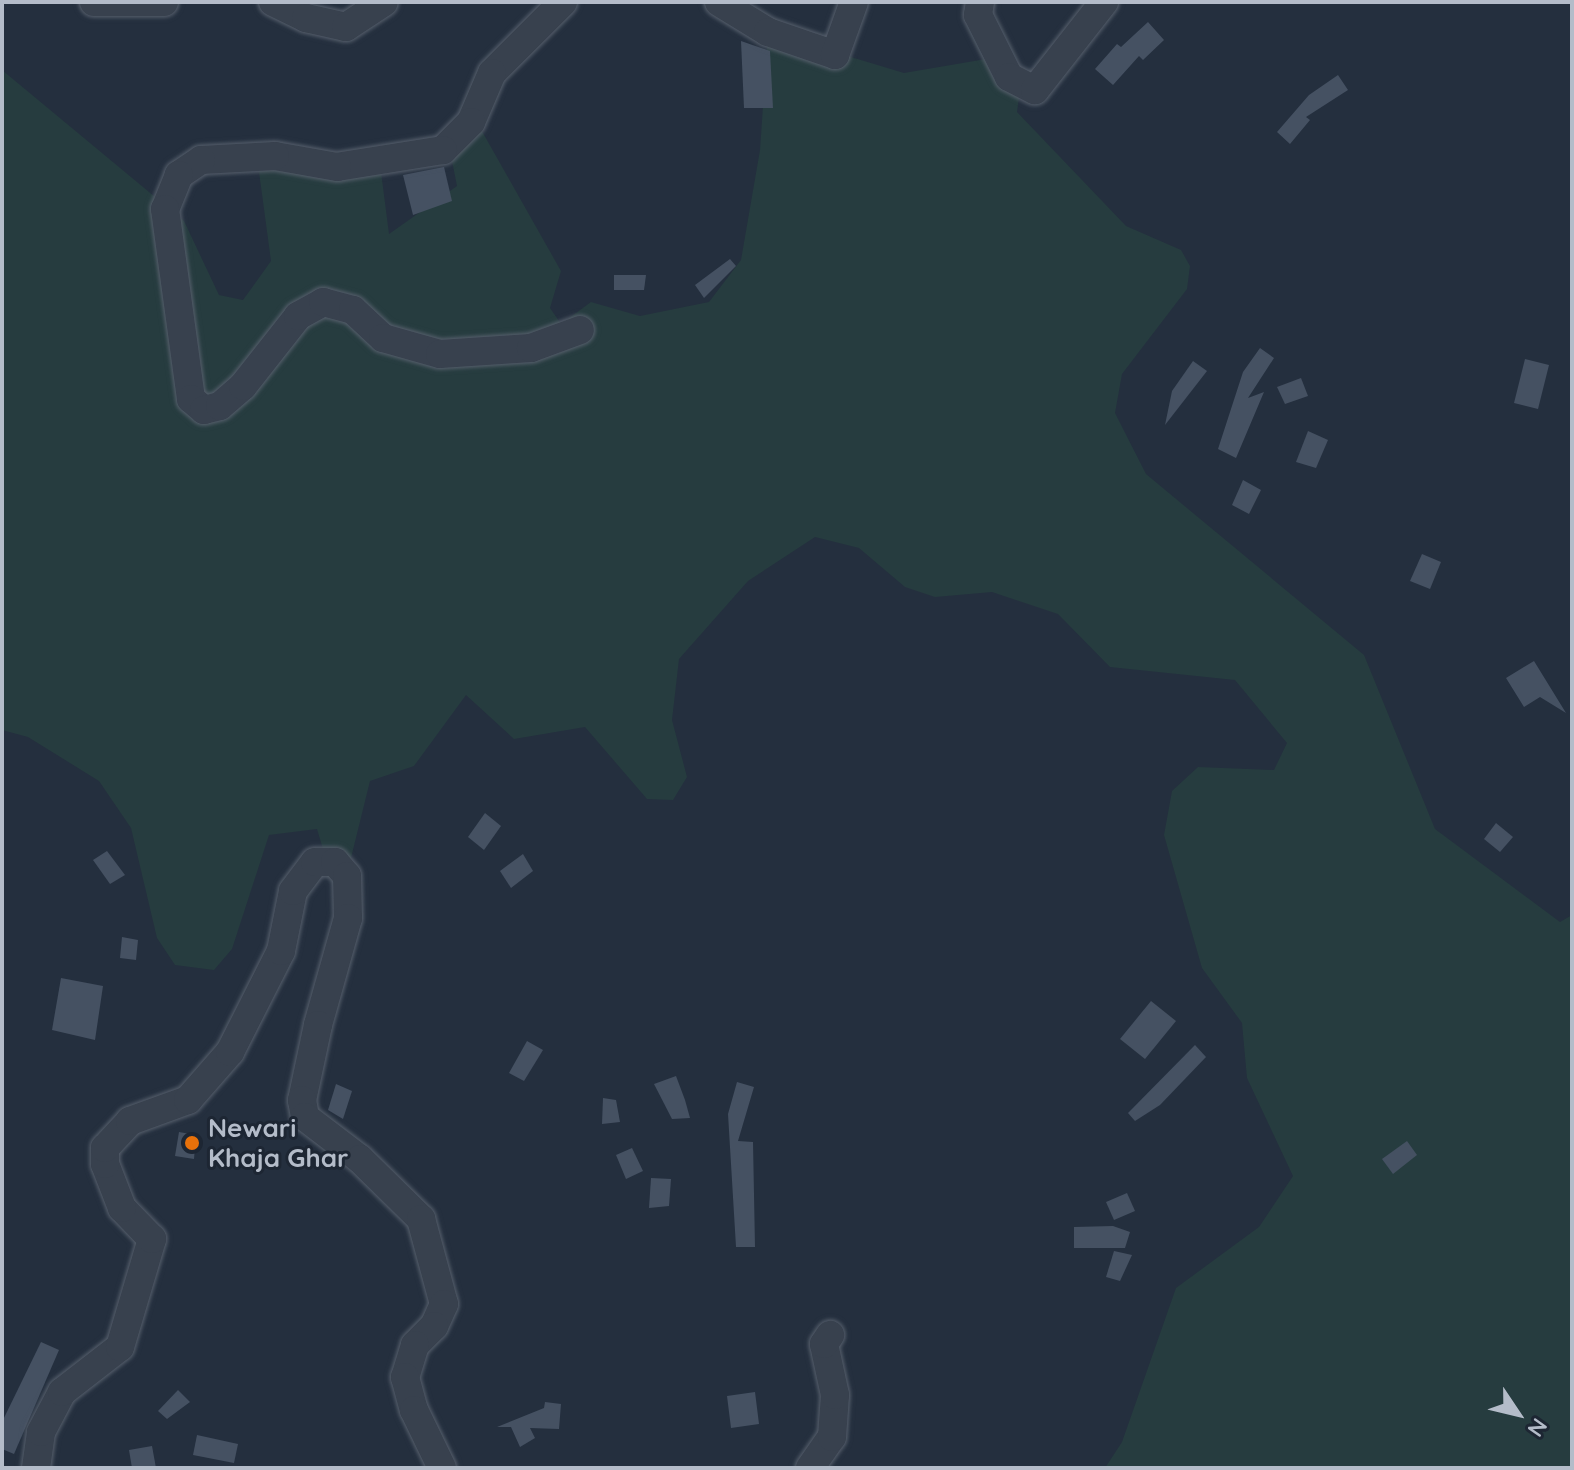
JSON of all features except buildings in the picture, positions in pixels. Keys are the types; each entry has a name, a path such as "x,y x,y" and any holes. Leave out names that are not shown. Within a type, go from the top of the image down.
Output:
{"street":[{"path":"94,2 164,2"},
{"path":"273,2 306,18 346,27 384,2"},
{"path":"563,2 492,73 471,122 443,150 337,167 275,156 201,160 179,175 165,209 191,399 204,410 220,406 243,386 298,316 323,302 353,310 383,338 440,354 531,348 580,330"},
{"path":"719,2 768,32 835,55 854,2"},
{"path":"980,2 978,15 1009,77 1035,90 1104,2"},
{"path":"36,1468 41,1432 62,1392 120,1347 152,1239 122,1208 105,1164 105,1148 130,1121 188,1100 230,1052 281,951 293,891 315,862 335,862 347,876 348,918 318,1025 302,1100 305,1117 360,1159 421,1219 444,1304 434,1326 415,1345 405,1377 414,1410 442,1468"},
{"path":"810,1468 832,1437 835,1395 824,1344 830,1335"}],"green space":[{"path":"768,32 904,73 998,57 1021,83 1017,112 1126,226 1181,250 1190,266 1187,289 1122,374 1115,413 1146,474 1364,655 1435,829 1560,922 1572,915 1572,1468 1105,1468 1122,1442 1176,1288 1259,1227 1293,1176 1247,1078 1242,1023 1202,968 1164,835 1172,791 1198,767 1274,770 1287,743 1235,680 1110,667 1058,614 992,592 935,597 905,587 859,548 815,537 748,581 679,659 672,720 687,777 673,800 647,799 585,727 514,739 466,695 414,766 370,781 350,862 328,866 317,829 269,835 232,949 214,970 175,965 157,938 131,828 99,781 28,737 2,730 2,70 184,221 219,295 243,300 271,261 259,172 266,148 342,156 378,148 389,234 457,186 448,141 479,126 561,271 550,308 561,324 591,302 640,316 709,302 741,260 760,150"}],"place":[{"name":"Newari Khaja Ghar","path":"192,1143"}]}
